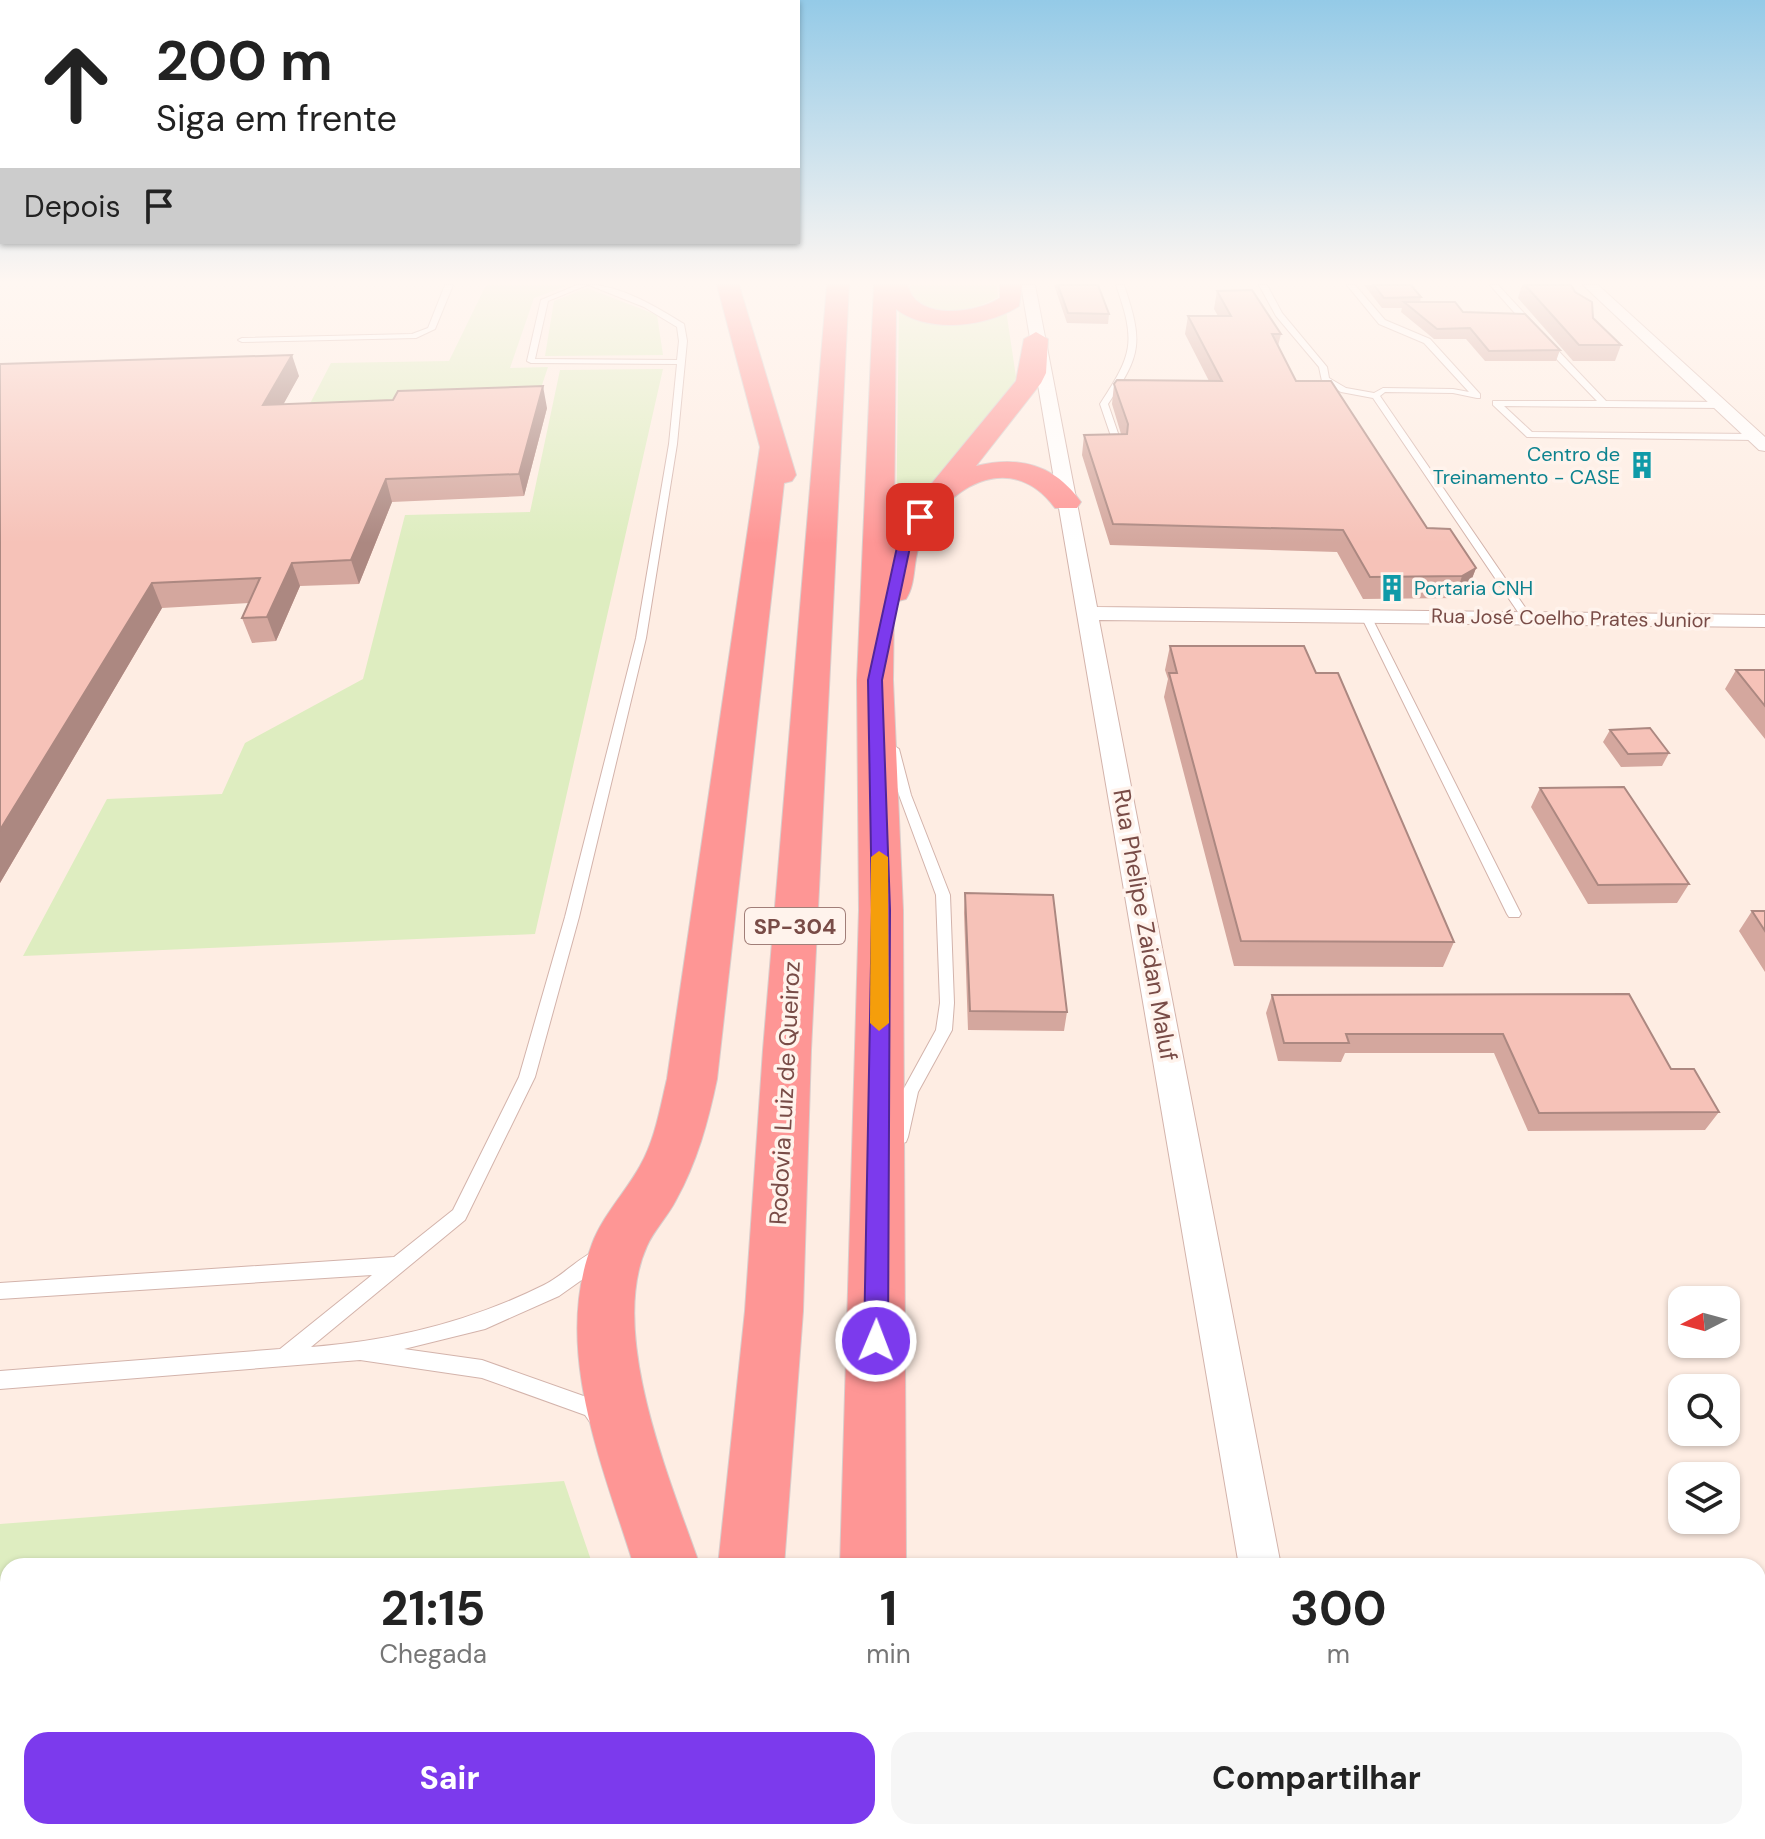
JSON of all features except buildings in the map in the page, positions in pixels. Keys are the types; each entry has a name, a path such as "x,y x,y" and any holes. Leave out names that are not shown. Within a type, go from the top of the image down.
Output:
{"highway":[{"path":"752,371 789,498 797,555 798,879"},
{"name":"Rodovia Luiz de Queiroz","path":"752,1558 774,1311 798,879 832,371"},
{"name":"SP-304","path":"873,1558 881,926 875,680 883,371"},
{"path":"875,680 903,547 920,517 1028,383 1033,371"},
{"path":"665,1558 607,1361 606,1302 620,1243 654,1192 680,1140 692,1079 774,447"},
{"path":"939,493 965,476 1004,469 1045,478 1066,502"}],"street":[{"name":"Rua Phelipe Zaidan Maluf","path":"1042,371 1089,613 1259,1558"},
{"path":"1684,371 1760,441"},
{"name":"Rua José Coelho Prates Junior","path":"1089,613 1765,621"}],"lane":[{"path":"283,1358 459,1215 527,1077 572,917 641,638 673,444 680,371"},
{"path":"1118,445 1104,404 1127,371"},
{"path":"1324,371 1325,379 1344,390 1376,396 1526,616"},
{"path":"1454,371 1477,396"},
{"path":"1573,371 1604,404"},
{"path":"1376,396 1383,390 1453,391 1496,403 1721,405"},
{"path":"1496,403 1530,435 1760,441"},
{"path":"1365,614 1514,914"},
{"path":"875,680 905,795 943,895 944,1030 910,1092 899,1152"},
{"path":"873,1558 895,1214"},
{"path":"0,1380 357,1352 478,1323 553,1290 620,1243"},
{"path":"0,1291 397,1265"},
{"path":"357,1352 482,1369 592,1408 639,1475"}],"green space":[{"path":"327,371 547,371 536,403 303,417"},
{"path":"560,371 663,371 535,934 23,956 107,799 222,794 245,743 363,679 405,515 530,512"},
{"path":"898,371 1015,371 1013,385 899,531 896,530"},
{"path":"564,1481 590,1558 0,1558 0,1524"}],"slow traffic":[{"path":"879,857 879,1023"}],"place":[{"name":"Centro de Treinamento - CASE","path":"1642,465"},
{"name":"Portaria CNH","path":"1392,588"}],"route":[{"path":"876,1341 881,910 875,680 903,547 920,517"}]}
